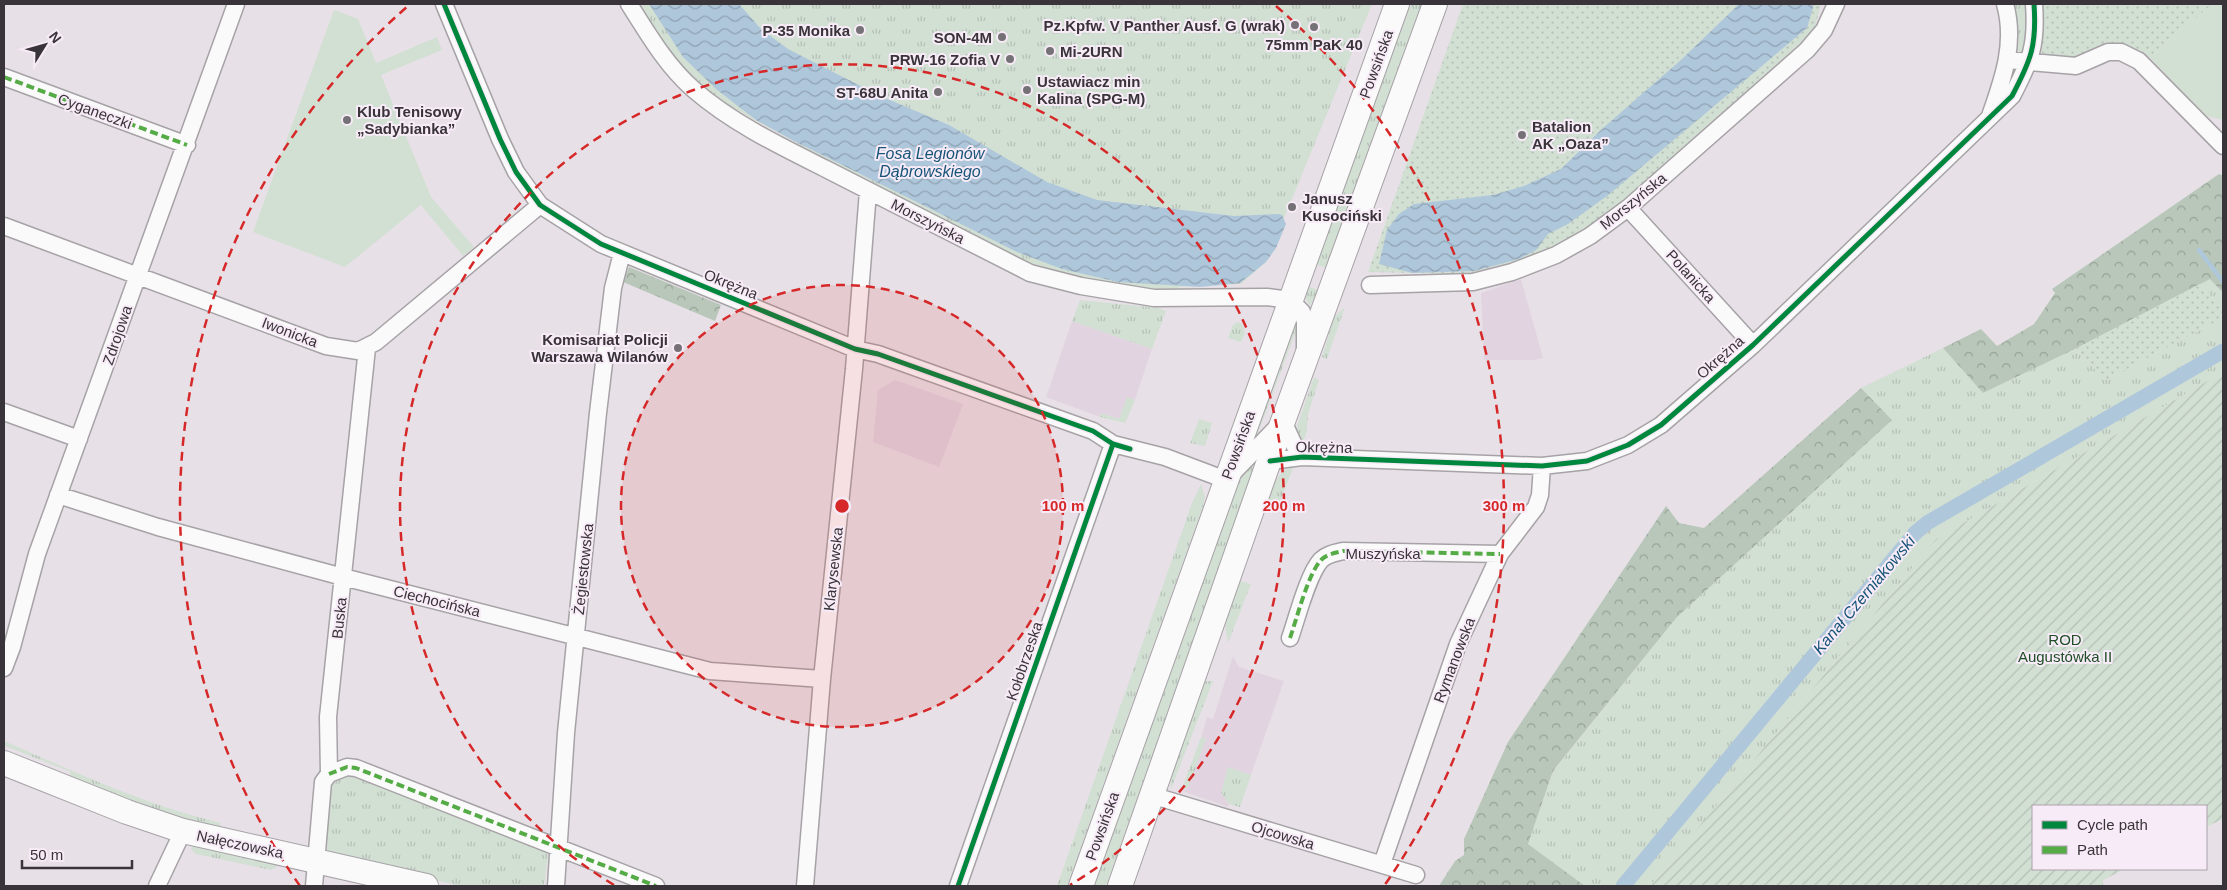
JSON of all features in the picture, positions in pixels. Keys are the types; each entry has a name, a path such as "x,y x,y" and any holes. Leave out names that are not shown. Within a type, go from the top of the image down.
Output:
{"main road":[{"name":"Powsińska","path":"1081,886 1397,4"},
{"path":"1120,886 1283,420 1435,4"},
{"name":"Nałęczowska","path":"4,763 127,812 183,831 426,886"}],"street":[{"name":"Zdrojowa","path":"4,668 12,647 37,554 187,145 236,4"},
{"name":"Okrężna","path":"444,4 500,139 516,172 540,205 579,231 622,253 854,349 878,354 1093,431 1113,444 1166,457 1226,480 1283,420 1295,447 1302,457"},
{"name":"Morszyńska","path":"629,4 662,55 692,88 711,103 767,138 1030,273 1057,281 1154,298 1267,297 1290,300"},
{"name":"Morszyńska","path":"1370,285 1473,282 1512,272 1565,250 1590,236 1628,208 1807,50 1824,30 1836,4"},
{"name":"Okrężna","path":"1989,119 2008,60 2009,30 2005,4"},
{"name":"Okrężna","path":"1270,461 1302,457 1542,466 1587,461 1628,444 1661,425 1753,345 2012,96 2030,61 2035,44 2034,4"},
{"path":"2008,60 2076,66 2108,52 2121,52 2139,61 2223,146"},
{"name":"Cyganeczki","path":"4,77 187,145"},
{"name":"Klarysewska","path":"805,886 822,679 868,191"},
{"path":"367,348 540,205"},
{"name":"Polanicka","path":"1628,208 1753,345"},
{"name":"Iwonicka","path":"4,226 326,346 358,351 367,348"},
{"name":"Żegiestowska","path":"556,886 566,733 600,399 613,288 622,253"},
{"path":"1290,300 1302,312 1305,322 1305,361"},
{"name":"Buska","path":"314,886 323,782 329,774 328,716 367,348"},
{"path":"4,412 79,439"},
{"name":"Kołobrzeska","path":"958,886 1113,444"},
{"name":"Rymanowska","path":"1382,864 1458,644 1500,554 1536,507 1540,495 1542,466"},
{"name":"Ciechocińska","path":"58,495 158,527 343,578 710,671 822,679"},
{"name":"Muszyńska","path":"1290,638 1315,569 1322,559 1332,553 1500,554"},
{"path":"329,774 347,767 356,768 656,886"},
{"name":"Ojcowska","path":"1151,795 1416,875"},
{"path":"156,886 183,831"}],"shaded area":[{"path":"1521,279 1543,358 1534,360 1484,360 1481,293"},
{"path":"1072,321 1152,349 1135,400 1127,398 1119,420 1102,413 1100,417 1046,397"},
{"path":"895,380 963,404 939,467 873,442 878,390"},
{"path":"1233,656 1239,667 1284,681 1251,775 1228,767 1226,800 1229,804 1228,807 1182,791 1185,790 1206,739 1201,737 1207,717 1213,719"}],"green space":[{"path":"637,4 1372,4 1266,262 1241,284 1179,287 1178,293 1131,289 1028,266 856,176 713,97 692,78 672,54"},
{"path":"1411,4 1424,4 1327,268 1315,264"},
{"path":"1463,4 1821,4 1814,31 1592,228 1549,253 1465,274 1368,272"},
{"path":"2011,4 2028,4 2029,29 2023,53 2015,50"},
{"path":"2041,4 2213,4 2149,57 2138,53 2073,60 2044,55 2040,50"},
{"path":"2213,4 2223,4 2223,120 2206,116 2149,57"},
{"name":"Klub Tenisowy „Sadybianka”","path":"334,10 358,19 376,63 437,37 442,50 381,75 431,197 474,247 463,256 421,205 345,267 253,232"},
{"path":"2219,174 2223,176 2223,293 2210,279 2075,349 1983,393 1943,348 1981,329 1997,346 2034,324 2055,293 2052,289"},
{"path":"629,267 721,305 715,321 623,282"},
{"path":"2210,278 2223,293 2223,310 2200,284"},
{"path":"2200,284 2223,310 2223,318 2106,380 2075,349"},
{"path":"1307,286 1318,290 1310,306 1304,295"},
{"path":"1080,300 1158,308 1166,311 1152,349 1072,321"},
{"path":"1345,307 1327,359 1322,357 1334,317"},
{"path":"2223,318 2223,372 1936,539 1650,886 1585,886 1528,844 1553,772 1676,618 1892,420 1861,388 1943,348 1983,393 2075,349 2106,380"},
{"path":"1295,321 1299,323 1257,436 1255,435"},
{"path":"1238,322 1243,325 1245,333 1241,342 1228,338 1233,325"},
{"name":"ROD Augustówka II","path":"2223,372 2223,819 2207,827 2207,805 2032,805 2032,870 2123,870 2103,880 2103,886 1650,886 1936,539"},
{"path":"1314,377 1319,380 1308,414 1307,430 1303,443 1299,437 1297,426"},
{"path":"1861,388 1892,420 1676,618 1553,771 1528,844 1585,886 1439,886 1455,861 1464,855 1464,839 1508,742 1666,506 1679,523 1704,528"},
{"path":"1127,397 1135,400 1125,423 1100,417 1101,413 1119,419"},
{"path":"1199,419 1212,423 1205,446 1190,443"},
{"path":"1258,457 1106,886 1095,886 1105,851 1241,473"},
{"path":"1294,466 1277,509 1267,503 1271,491 1279,476"},
{"path":"1201,484 1205,497 1203,506 1067,886 1057,886 1192,503"},
{"path":"1240,581 1251,584 1228,643 1225,624"},
{"path":"1206,681 1213,681 1171,789 1170,778 1202,686"},
{"path":"1201,737 1206,739 1189,786 1181,791"},
{"path":"4,741 138,797 193,816 221,823 218,831 192,824 69,779 71,772 5,746 4,749"},
{"path":"1228,767 1251,775 1240,807 1229,804 1221,793"},
{"path":"350,774 544,848 548,856 544,886 460,886 332,855 325,847 328,789 341,776"},
{"path":"194,844 279,862 278,866 271,870 196,854 191,849"}],"water":[{"name":"Fosa Legionów Dąbrowskiego","path":"649,4 739,4 761,29 788,49 878,95 949,125 1047,182 1097,200 1234,216 1278,214 1282,215 1286,224 1276,248 1266,262 1240,283 1200,287 1118,282 1062,269 1017,252 794,141 756,120 716,89 683,57"},
{"path":"1739,4 1814,4 1807,28 1607,196 1568,224 1548,234 1536,250 1519,259 1474,271 1412,273 1379,264 1387,230 1399,214 1414,204 1493,195 1524,186 1561,169 1602,129 1682,59"}],"waterway":[{"path":"2199,250 2223,282"},
{"name":"Kanał Czerniakowski","path":"1623,886 1915,533 1927,523 2223,351"}],"marked path":[{"path":"4,77 187,145"},
{"path":"1290,638 1312,575 1321,560 1328,555 1343,551 1500,554"},
{"path":"329,774 347,767 356,768 656,886"}],"cycle path":[{"path":"444,4 500,139 516,172 540,205 601,244 855,349 878,354 1093,431 1113,444 1130,449"},
{"path":"1270,461 1302,457 1542,466 1587,461 1628,445 1661,425 1753,345 2012,96 2024,72 2031,52 2035,18 2034,4"},
{"path":"958,886 1113,444"}],"place":[{"name":"Pz.Kpfw. V Panther Ausf. G (wrak)","path":"1295,25"},
{"name":"75mm PaK 40","path":"1314,27"},
{"name":"P-35 Monika","path":"860,30"},
{"name":"SON-4M","path":"1002,37"},
{"name":"Mi-2URN","path":"1050,51"},
{"name":"PRW-16 Zofia V","path":"1010,59"},
{"name":"Ustawiacz min Kalina (SPG-M)","path":"1027,90"},
{"name":"ST-68U Anita","path":"938,92"},
{"name":"Klub Tenisowy „Sadybianka”","path":"347,120"},
{"name":"Batalion AK „Oaza”","path":"1522,135"},
{"name":"Janusz Kusociński","path":"1292,207"},
{"name":"Komisariat Policji Warszawa Wilanów","path":"678,348"}]}
